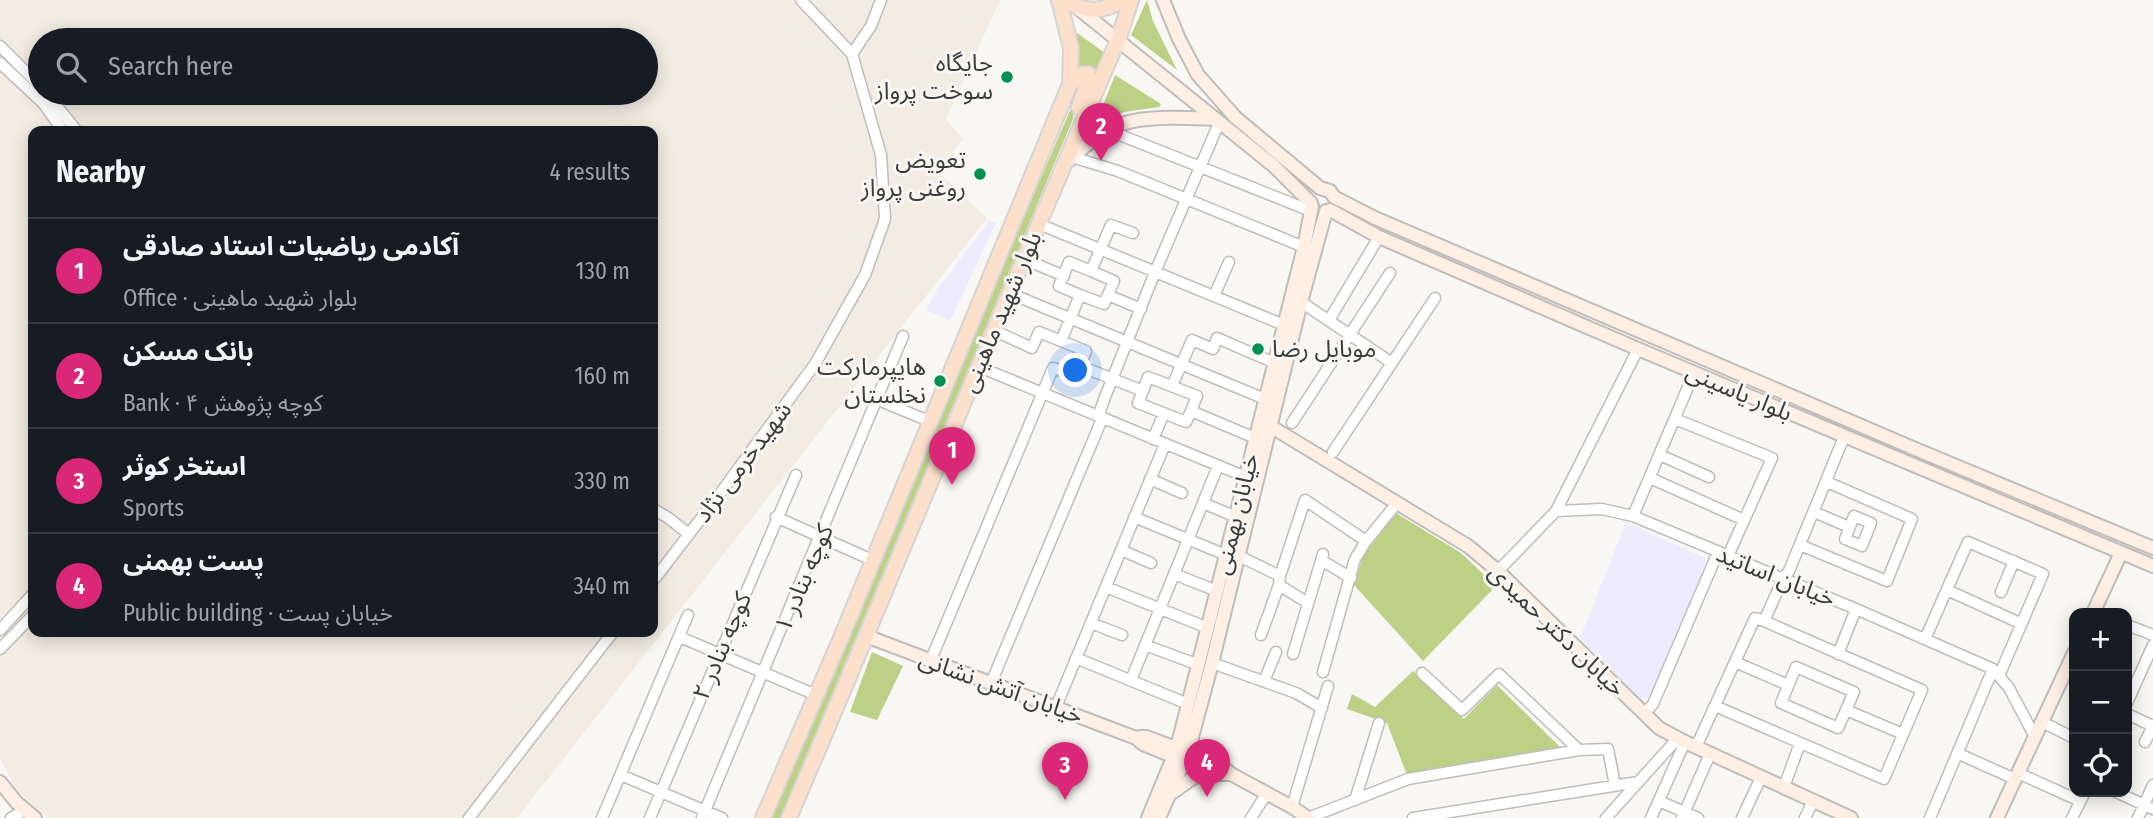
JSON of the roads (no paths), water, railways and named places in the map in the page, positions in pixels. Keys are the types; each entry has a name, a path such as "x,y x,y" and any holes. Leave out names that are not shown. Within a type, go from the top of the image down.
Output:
{"main road":[{"name":"بلوار شهید ماهینی","path":"763,818 1070,84 1070,48 1059,0"},
{"path":"1065,0 1079,9 1100,9 1122,0"},
{"name":"بلوار شهید ماهینی","path":"789,818 977,366 1068,161 1080,125 1118,40 1131,0"},
{"path":"1070,84 1083,74 1088,74 1078,111 1080,125"}],"street":[{"name":"شهیدخرمی نژاد","path":"658,574 815,364 865,275 885,219 881,155 852,54 801,0"},
{"path":"852,54 871,26 881,0"},
{"path":"1079,9 1274,166 1312,207 1318,211 1330,206 1327,189 1320,188 1236,118 1198,75 1178,39 1163,0"},
{"path":"0,46 28,77"},
{"path":"0,63 28,80"},
{"path":"44,105 59,126"},
{"path":"56,105 73,126"},
{"path":"1068,161 1092,141 1123,124 1169,117 1217,121"},
{"path":"991,683 1102,419 1100,411 1155,272 1201,168 1217,121"},
{"path":"1110,131 1201,168 1312,207"},
{"path":"1068,161 1118,171 1304,247"},
{"path":"1312,207 1311,195 1320,188"},
{"name":"خیابان بهمنی","path":"1159,818 1170,794 1232,555 1330,206"},
{"name":"بلوار یاسینی","path":"1330,206 1380,237 1693,373 2153,566"},
{"name":"بلوار یاسینی","path":"1330,206 1385,222 1836,416 2153,548"},
{"name":"خیابان بهمنی","path":"1147,818 1181,754 1188,704 1205,664 1208,628 1217,592 1232,555 1236,517 1245,477 1312,207"},
{"path":"1039,224 1284,325"},
{"path":"1091,271 1111,225 1133,233"},
{"path":"1329,320 1380,237"},
{"path":"1024,259 1064,276"},
{"path":"1106,300 1114,281 1069,262 1059,286 1080,295 1141,309"},
{"path":"1214,296 1228,262"},
{"path":"1292,423 1390,273"},
{"path":"1009,293 1265,399"},
{"path":"1061,341 1080,295"},
{"path":"1333,452 1435,298"},
{"path":"1301,302 1392,363"},
{"path":"930,662 1053,368 1076,376 1086,351 1039,332 1032,348 993,330"},
{"name":"کوچه بنادر ۱","path":"704,814 903,336"},
{"path":"1172,386 1192,340 1213,349 1217,338 1275,363"},
{"path":"1498,571 1556,511 1638,349"},
{"path":"977,366 1245,477"},
{"path":"1080,366 1143,391"},
{"path":"1633,516 1693,373"},
{"path":"1148,377 1172,386 1197,396 1186,422 1138,403 1148,377"},
{"path":"878,400 929,421"},
{"path":"1191,411 1255,438"},
{"path":"1153,439 1164,414"},
{"path":"1675,419 1772,458 1728,556"},
{"name":"خیابان دکتر حمیدی","path":"1270,426 1468,546 1498,571 1659,727 1686,743 1851,818"},
{"path":"1764,621 1789,571 1844,437"},
{"path":"1056,707 1165,444"},
{"path":"1660,455 1709,477"},
{"path":"1130,680 1218,466"},
{"name":"کوچه بنادر ۲","path":"650,818 796,475"},
{"path":"1650,478 1744,520"},
{"path":"1150,480 1182,493"},
{"path":"1800,545 1887,581 1912,519 1827,482"},
{"path":"1261,635 1305,500 1366,541"},
{"path":"1203,503 1236,517"},
{"path":"1323,672 1355,559 1397,503"},
{"name":"خیابان اساتید","path":"1556,511 1602,509 1633,516 1856,609 1996,673"},
{"path":"658,512 689,534"},
{"path":"1814,512 1849,527"},
{"path":"776,517 872,559"},
{"path":"1133,517 1232,555 1279,580 1308,603"},
{"path":"1925,639 1968,542 2043,574 1930,818"},
{"path":"1121,551 1151,563"},
{"path":"1644,714 1653,704 1718,552"},
{"path":"2097,608 2121,553"},
{"path":"1293,654 1322,557 1351,578"},
{"path":"2001,592 2014,561"},
{"path":"1174,574 1217,592"},
{"path":"1106,587 1208,628"},
{"path":"1947,590 2022,624"},
{"path":"0,630 28,599"},
{"path":"1838,654 1856,609"},
{"path":"602,818 688,615"},
{"path":"1607,818 1638,782 1686,743 1715,706 1755,618 1922,690 1884,779 1715,706"},
{"path":"0,649 28,620"},
{"path":"1091,623 1122,635"},
{"path":"2132,627 2153,635"},
{"name":"خیابان آتش نشانی","path":"866,636 1136,738 1143,744 1181,754"},
{"path":"469,818 609,637"},
{"path":"680,637 816,695"},
{"path":"1145,645 1264,681 1296,693 1322,708"},
{"path":"2132,694 2149,662 2153,645"},
{"path":"1264,681 1276,652"},
{"path":"1076,658 1188,704"},
{"path":"1735,663 1788,685"},
{"path":"1997,818 2069,664"},
{"path":"1796,667 1854,692 1846,710 1838,727 1781,703 1796,667"},
{"path":"1422,673 1462,710 1499,674 1579,750"},
{"path":"1996,673 2009,688 2035,737"},
{"path":"1293,807 1328,686"},
{"path":"1846,710 1903,734"},
{"path":"2132,716 2153,726 2145,742"},
{"path":"2042,722 2069,736"},
{"path":"1355,800 1379,723"},
{"path":"1651,818 1686,743"},
{"path":"1784,786 1800,743"},
{"path":"1181,754 1219,764 1231,774 1293,807 1308,818 1408,779 1579,750 1608,749 1615,785"},
{"path":"1181,754 1216,774"},
{"path":"1684,815 1710,754"},
{"path":"1959,754 2069,792"},
{"path":"1170,794 1194,777 1231,774"},
{"path":"621,775 704,814 722,818"},
{"path":"1742,818 1761,777"},
{"path":"0,782 30,814"},
{"path":"1413,818 1638,782"},
{"path":"2138,818 2148,807 2153,785"},
{"path":"1251,818 1266,793"},
{"path":"2072,818 2082,797"},
{"path":"2127,797 2148,807"},
{"path":"1659,801 1684,815 1698,818"},
{"path":"1805,818 1813,801"},
{"path":"11,818 30,814"}],"place":[{"name":"جایگاه سوخت پرواز","path":"1007,77"},
{"name":"بانک مسکن","path":"1101,161"},
{"name":"تعویض روغنی پرواز","path":"980,174"},
{"name":"موبایل رضا","path":"1258,349"},
{"name":"هایپرمارکت نخلستان","path":"940,381"},
{"name":"آکادمی ریاضیات استاد صادقی","path":"952,485"},
{"name":"پست بهمنی","path":"1207,797"},
{"name":"استخر کوثر","path":"1065,800"}]}
